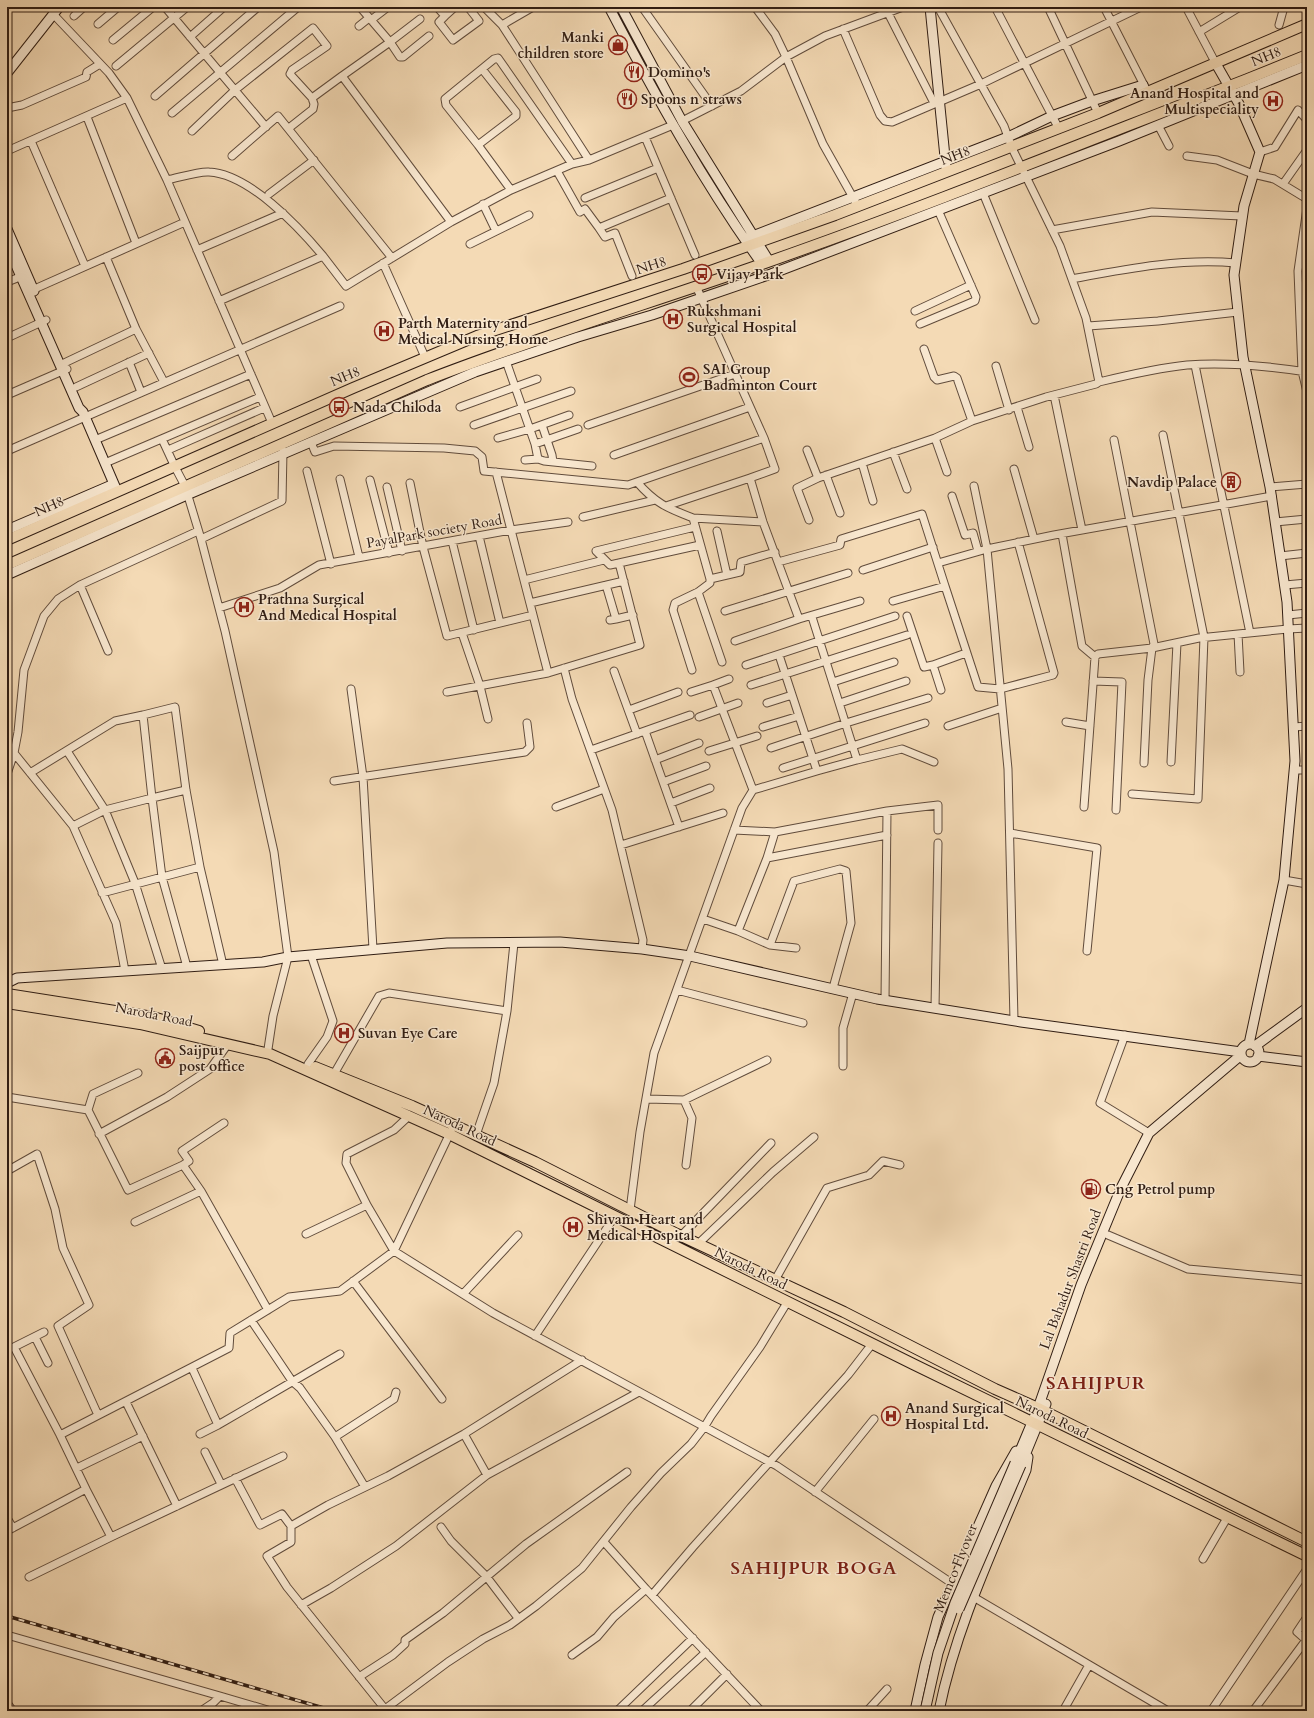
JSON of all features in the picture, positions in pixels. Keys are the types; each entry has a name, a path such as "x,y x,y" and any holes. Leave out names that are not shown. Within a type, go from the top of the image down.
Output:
{"main road":[{"name":"NH8","path":"7,540 116,487 175,467 272,423 425,357 458,339 477,336 683,269 855,202 947,172 1012,148 1098,113 1145,88 1215,62 1307,24"},
{"name":"NH8","path":"7,565 186,490 284,442 427,380 487,357 766,263 1021,166 1231,90 1307,55"},
{"name":"Naroda Road","path":"7,994 152,1017 308,1064 412,1106 451,1129 615,1216 872,1344 1307,1556"},
{"name":"Naroda Road","path":"7,1003 140,1024 228,1044 268,1051 409,1116 476,1135 535,1162 681,1236 844,1312 995,1389 1041,1409 1307,1542"}],"street":[{"path":"74,16 84,7"},
{"path":"98,24 118,7"},
{"path":"113,40 153,7"},
{"path":"165,7 266,127"},
{"path":"116,66 188,7"},
{"path":"190,37 224,7"},
{"path":"155,96 258,7"},
{"path":"172,113 298,7"},
{"path":"360,7 390,42 400,57 404,57 429,36"},
{"path":"359,26 388,7"},
{"path":"437,7 445,16"},
{"path":"455,7 439,22 453,40 479,21 468,7"},
{"path":"484,7 502,25 590,160"},
{"path":"502,25 533,7"},
{"path":"609,7 678,123 766,263"},
{"path":"621,7 678,123"},
{"path":"642,7 712,106"},
{"path":"755,7 775,34 823,144 855,202 946,161 1008,137 1052,116 1092,101 1145,88 1104,7"},
{"path":"167,180 208,171 233,177 283,213 303,232 346,286 483,204 511,190 572,164 590,160 678,123 740,91 786,57 825,36 903,7"},
{"path":"930,7 938,102 947,172"},
{"path":"938,7 981,84 1052,230 1072,279 1088,326 1099,382"},
{"path":"995,7 1059,129"},
{"path":"1048,7 1098,113"},
{"path":"843,29 880,115 885,120 892,122 898,121 981,84 1141,7"},
{"path":"1186,7 1239,104 1260,152 1242,216 1234,275 1244,364 1271,492 1285,585 1288,615 1295,770 1284,880 1255,1049"},
{"path":"1199,32 1240,7"},
{"path":"1279,25 1284,7"},
{"path":"7,73 56,10 127,98 167,180 196,250 251,374 264,408 272,423"},
{"path":"888,13 938,102"},
{"path":"312,98 420,19"},
{"path":"192,131 235,90 313,28 327,46 292,70 290,74 312,98 314,104 313,110 289,128"},
{"path":"511,190 446,105 445,99 494,59 498,58 572,164"},
{"path":"7,108 22,105 86,77 87,72 100,64"},
{"path":"7,575 186,490 283,454 475,372 578,337 701,299 771,274 1158,125 1231,90 1307,65"},
{"path":"478,145 516,116 516,112 482,69"},
{"path":"342,76 451,222"},
{"path":"7,151 87,117 127,98"},
{"path":"1260,152 1275,148 1298,110 1307,120"},
{"path":"232,156 278,116 392,258"},
{"path":"87,117 136,243"},
{"path":"1158,125 1169,146"},
{"path":"645,137 695,255"},
{"path":"31,141 85,266"},
{"path":"1283,184 1307,150"},
{"path":"1187,156 1217,160 1253,174 1274,179 1307,199"},
{"path":"269,194 314,160"},
{"path":"585,198 658,168"},
{"path":"557,171 580,212 585,209 604,237 615,233 632,276"},
{"path":"983,193 1035,320"},
{"path":"599,228 671,198"},
{"path":"483,204 496,231"},
{"path":"1307,208 1298,271 1304,372 1307,392"},
{"path":"920,324 975,301 976,297 938,210"},
{"path":"1052,230 1152,212 1242,216"},
{"path":"196,250 283,213"},
{"path":"470,244 528,215"},
{"path":"30,291 185,222"},
{"path":"7,229 30,291 64,367 79,408 84,415 116,487 7,530"},
{"path":"8,248 24,275"},
{"path":"219,301 323,256"},
{"path":"106,257 136,329 164,382"},
{"path":"1072,279 1138,267 1210,261 1236,263"},
{"path":"383,263 425,357"},
{"path":"7,282 24,275"},
{"path":"915,311 971,285"},
{"path":"666,506 775,469 764,438 696,286"},
{"path":"7,451 84,415 241,351 340,306"},
{"path":"1088,326 1158,321 1238,312"},
{"path":"7,338 43,321"},
{"path":"7,395 136,329"},
{"path":"924,349 934,377 937,380 954,376 957,378 972,421"},
{"path":"76,387 149,353"},
{"path":"506,361 535,444 538,459"},
{"path":"129,362 142,392"},
{"path":"809,520 797,488 826,475 935,438 972,421 1054,395 1140,372 1195,365 1244,364 1304,372"},
{"path":"1195,365 1250,633"},
{"path":"996,366 1008,410"},
{"path":"64,367 76,387 84,407 84,415"},
{"path":"95,440 251,374"},
{"path":"588,425 735,374"},
{"path":"460,407 537,379"},
{"path":"474,425 571,391"},
{"path":"1054,395 1082,530"},
{"path":"105,463 260,397"},
{"path":"614,455 750,407"},
{"path":"1017,407 1030,447"},
{"path":"168,450 264,408"},
{"path":"498,438 530,429 569,415"},
{"path":"542,425 553,462"},
{"path":"535,444 578,429"},
{"path":"1132,794 1198,799 1204,637 1163,435"},
{"path":"311,442 315,452 334,446 444,448 475,451 482,457 484,471 628,485 764,438"},
{"path":"935,438 947,472"},
{"path":"162,439 186,490 201,539 242,704 274,852 288,957 273,1016 268,1051"},
{"path":"1114,440 1154,644 1152,648 1148,680 1144,763"},
{"path":"201,539 282,501 284,442"},
{"path":"807,450 818,478"},
{"path":"893,452 907,489"},
{"path":"525,460 538,459 592,466"},
{"path":"862,462 873,501"},
{"path":"1014,469 1034,539"},
{"path":"307,471 331,564"},
{"path":"496,472 511,530 568,522"},
{"path":"826,475 840,513"},
{"path":"750,478 764,522 799,619"},
{"path":"340,479 359,557"},
{"path":"370,480 389,553"},
{"path":"410,482 423,547 447,636 533,615"},
{"path":"637,482 655,500 670,510 693,518 764,522"},
{"path":"938,563 978,551 1018,542 1224,505 1307,484"},
{"path":"974,486 987,549 1008,768 1014,1020"},
{"path":"387,487 402,550"},
{"path":"952,496 965,535 973,533 978,551"},
{"path":"583,517 655,500"},
{"path":"778,562 840,545 841,539 922,514 978,687 1000,690 1053,675 1054,673 1018,542"},
{"path":"692,670 673,610 675,603 682,598 698,592 710,583 693,518"},
{"path":"1275,522 1307,519"},
{"path":"695,527 596,551 610,565 700,545"},
{"name":"PayalPark society Road","path":"219,608 280,588 319,565 511,530 548,673"},
{"path":"7,774 14,753 18,732 24,670 44,616 58,599 80,585 198,531"},
{"path":"716,531 727,575"},
{"path":"1062,534 1082,646 1095,657"},
{"path":"479,536 500,623"},
{"path":"452,541 474,630"},
{"path":"863,570 933,547"},
{"path":"710,579 740,572 741,562 775,552"},
{"path":"1280,556 1307,553"},
{"path":"524,580 604,560"},
{"path":"447,692 548,673 640,645 619,563"},
{"path":"725,611 848,573"},
{"path":"530,603 624,581"},
{"path":"1285,585 1307,583"},
{"path":"80,585 108,651"},
{"path":"606,585 613,620 633,615"},
{"path":"893,602 945,586"},
{"path":"698,592 722,662"},
{"path":"734,641 799,619 860,601"},
{"path":"1288,615 1307,613"},
{"path":"812,616 857,760"},
{"path":"746,665 895,616"},
{"path":"907,616 924,668 966,653"},
{"path":"1095,657 1098,654 1152,648 1204,637 1288,628 1307,628"},
{"path":"462,633 480,686 488,719"},
{"path":"1238,634 1240,672"},
{"path":"751,685 907,635"},
{"path":"1170,762 1177,643"},
{"path":"779,655 817,771"},
{"path":"1084,807 1095,657"},
{"path":"833,682 894,662"},
{"path":"932,665 941,690"},
{"path":"564,668 572,699 612,810 643,940 642,949"},
{"path":"614,671 637,734"},
{"path":"691,692 729,679"},
{"path":"840,703 906,681"},
{"path":"1093,681 1122,682 1116,810"},
{"path":"713,685 753,790"},
{"path":"351,689 363,777 374,949"},
{"path":"628,710 678,692"},
{"path":"767,703 792,695"},
{"path":"771,748 928,698"},
{"path":"699,717 738,703"},
{"path":"30,773 115,722 175,707 186,790 200,867 223,965"},
{"path":"948,726 1002,708"},
{"path":"143,715 162,877 187,967"},
{"path":"591,750 690,715"},
{"path":"764,727 799,716"},
{"path":"783,768 925,722"},
{"path":"1066,722 1090,726"},
{"path":"334,781 525,752 530,748 527,723"},
{"path":"1294,727 1307,726"},
{"path":"645,731 679,827"},
{"path":"710,751 757,736"},
{"path":"655,760 699,743"},
{"path":"630,1210 640,1132 654,1053 678,990 742,808 753,790 817,771 902,749 934,762"},
{"path":"67,751 105,810 135,883 162,968"},
{"path":"14,753 73,826 116,923 125,971"},
{"path":"663,782 706,766"},
{"path":"1295,770 1307,770"},
{"path":"671,803 710,788"},
{"path":"556,807 604,789"},
{"path":"73,826 105,810 186,790"},
{"path":"734,830 775,832 887,811 938,805 938,830"},
{"path":"885,1000 887,811"},
{"path":"621,844 723,812"},
{"path":"738,931 767,858 775,832"},
{"path":"1010,833 1097,848 1087,951"},
{"path":"767,858 887,835"},
{"path":"935,1008 938,843"},
{"path":"102,893 135,883 200,867"},
{"path":"770,945 794,881 840,868 844,869 846,871 851,923 833,988"},
{"path":"1284,880 1307,884"},
{"path":"703,919 738,931 770,945 796,948"},
{"path":"7,983 16,978 263,962 288,957 447,943 560,942 642,949 690,956 885,1000 1125,1036 1242,1056"},
{"path":"476,1135 494,1083 507,1011 514,943"},
{"path":"308,1064 327,1037 333,1021 311,955"},
{"path":"678,990 803,1023"},
{"path":"334,1074 379,996 389,993 507,1011"},
{"path":"843,1066 843,1028 852,993"},
{"path":"1255,1049 1307,1008"},
{"name":"Lal Bahadur Shastri Road","path":"1028,1440 1050,1389 1087,1288 1126,1190 1153,1137 1242,1056 1244,1047 1255,1049 1307,1015"},
{"path":"1125,1036 1100,1103 1149,1133"},
{"path":"99,1134 167,1097 210,1069 228,1044"},
{"path":"1255,1049 1307,1062"},
{"name":"Lal Bahadur Shastri Road","path":"1242,1056 1253,1062 1255,1049"},
{"name":"Lal Bahadur Shastri Road","path":"1041,1409 1081,1286 1121,1188 1149,1133 1242,1056"},
{"path":"647,1099 684,1100 767,1060"},
{"path":"138,1073 93,1094 88,1110 128,1190 189,1161 182,1151 224,1123"},
{"path":"7,1097 88,1110"},
{"path":"684,1100 692,1118 686,1165"},
{"path":"409,1116 394,1130 346,1154 346,1163 367,1205 394,1252 535,1336 705,1426 769,1462 952,1584 1168,1711"},
{"path":"60,1435 229,1348 230,1333 289,1297 340,1291 394,1252 451,1129"},
{"path":"698,1244 773,1172 814,1137"},
{"path":"681,1236 771,1143"},
{"path":"7,1171 37,1154 55,1209 63,1248 89,1305 58,1326 98,1415"},
{"path":"775,1280 827,1188 869,1175 883,1161 900,1165"},
{"path":"183,1165 201,1191 268,1310"},
{"path":"135,1222 201,1191"},
{"path":"306,1234 367,1205"},
{"path":"535,1336 615,1216"},
{"path":"463,1294 518,1234"},
{"path":"1108,1235 1188,1268 1307,1280"},
{"path":"354,1281 442,1399"},
{"path":"235,1478 260,1525 282,1514 291,1526 291,1542 267,1556 287,1587 385,1709 448,1662 488,1636 510,1625 536,1606 582,1568 631,1506 661,1473 691,1444 705,1426 760,1347 788,1301"},
{"path":"252,1320 292,1381 300,1388 335,1437 365,1487"},
{"path":"44,1332 10,1348 60,1435 111,1537"},
{"path":"35,1337 48,1363"},
{"path":"652,1595 848,1375 872,1344"},
{"path":"200,1434 340,1354"},
{"path":"291,1526 464,1434 582,1360"},
{"path":"192,1368 218,1425"},
{"path":"335,1437 394,1399 396,1392"},
{"path":"301,1605 331,1588 396,1546 487,1475 639,1392"},
{"path":"126,1402 177,1506"},
{"path":"815,1492 874,1419"},
{"path":"464,1434 487,1475"},
{"path":"77,1468 143,1436"},
{"path":"915,1711 925,1665 938,1617 996,1486 1010,1460 1028,1440"},
{"path":"939,1711 953,1654 973,1596 1026,1470 1028,1440"},
{"name":"Memco Flyover","path":"931,1711 944,1655 960,1605 1028,1440"},
{"path":"205,1452 221,1484"},
{"path":"29,1577 221,1484 283,1456"},
{"name":"Memco Flyover","path":"925,1711 938,1654 955,1603 1018,1464"},
{"path":"359,1677 393,1655 405,1644 405,1640 449,1608 526,1544 627,1472"},
{"path":"7,1518 10,1530 86,1489"},
{"path":"1203,1559 1227,1518"},
{"path":"441,1527 451,1541 486,1576 518,1618"},
{"path":"604,1542 646,1589 761,1711"},
{"path":"1211,1711 1307,1569"},
{"path":"572,1655 597,1637 614,1617 646,1589"},
{"path":"1253,1711 1306,1640 1296,1632 1307,1618"},
{"path":"7,1635 271,1711"},
{"path":"617,1711 693,1638"},
{"path":"642,1711 706,1652"},
{"path":"1063,1711 1089,1665"},
{"path":"690,1711 727,1674"},
{"path":"867,1711 887,1689"},
{"path":"201,1711 220,1696"},
{"path":"7,1703 12,1711"}],"railway":[{"path":"7,1616 334,1711"}],"place":[{"name":"Manki children store","path":"618,45"},
{"name":"Domino's","path":"634,72"},
{"name":"Spoons n straws","path":"627,99"},
{"name":"Anand Hospital and Multispeciality","path":"1273,101"},
{"name":"Vijay Park","path":"702,274"},
{"name":"Rukshmani Surgical Hospital","path":"673,319"},
{"name":"Parth Maternity and Medical Nursing Home","path":"384,331"},
{"name":"SAI Group Badminton Court","path":"689,377"},
{"name":"Nada Chiloda","path":"339,407"},
{"name":"Navdip Palace","path":"1231,482"},
{"name":"Prathna Surgical And Medical Hospital","path":"244,607"},
{"name":"Suvan Eye Care","path":"344,1033"},
{"name":"Saijpur post office","path":"165,1058"},
{"name":"Cng Petrol pump","path":"1091,1189"},
{"name":"Shivam Heart and Medical Hospital","path":"573,1227"},
{"name":"Anand Surgical Hospital Ltd.","path":"891,1416"}],"district":[{"name":"SAHIJPUR","path":"1096,1383"},
{"name":"SAHIJPUR BOGA","path":"814,1568"}]}
